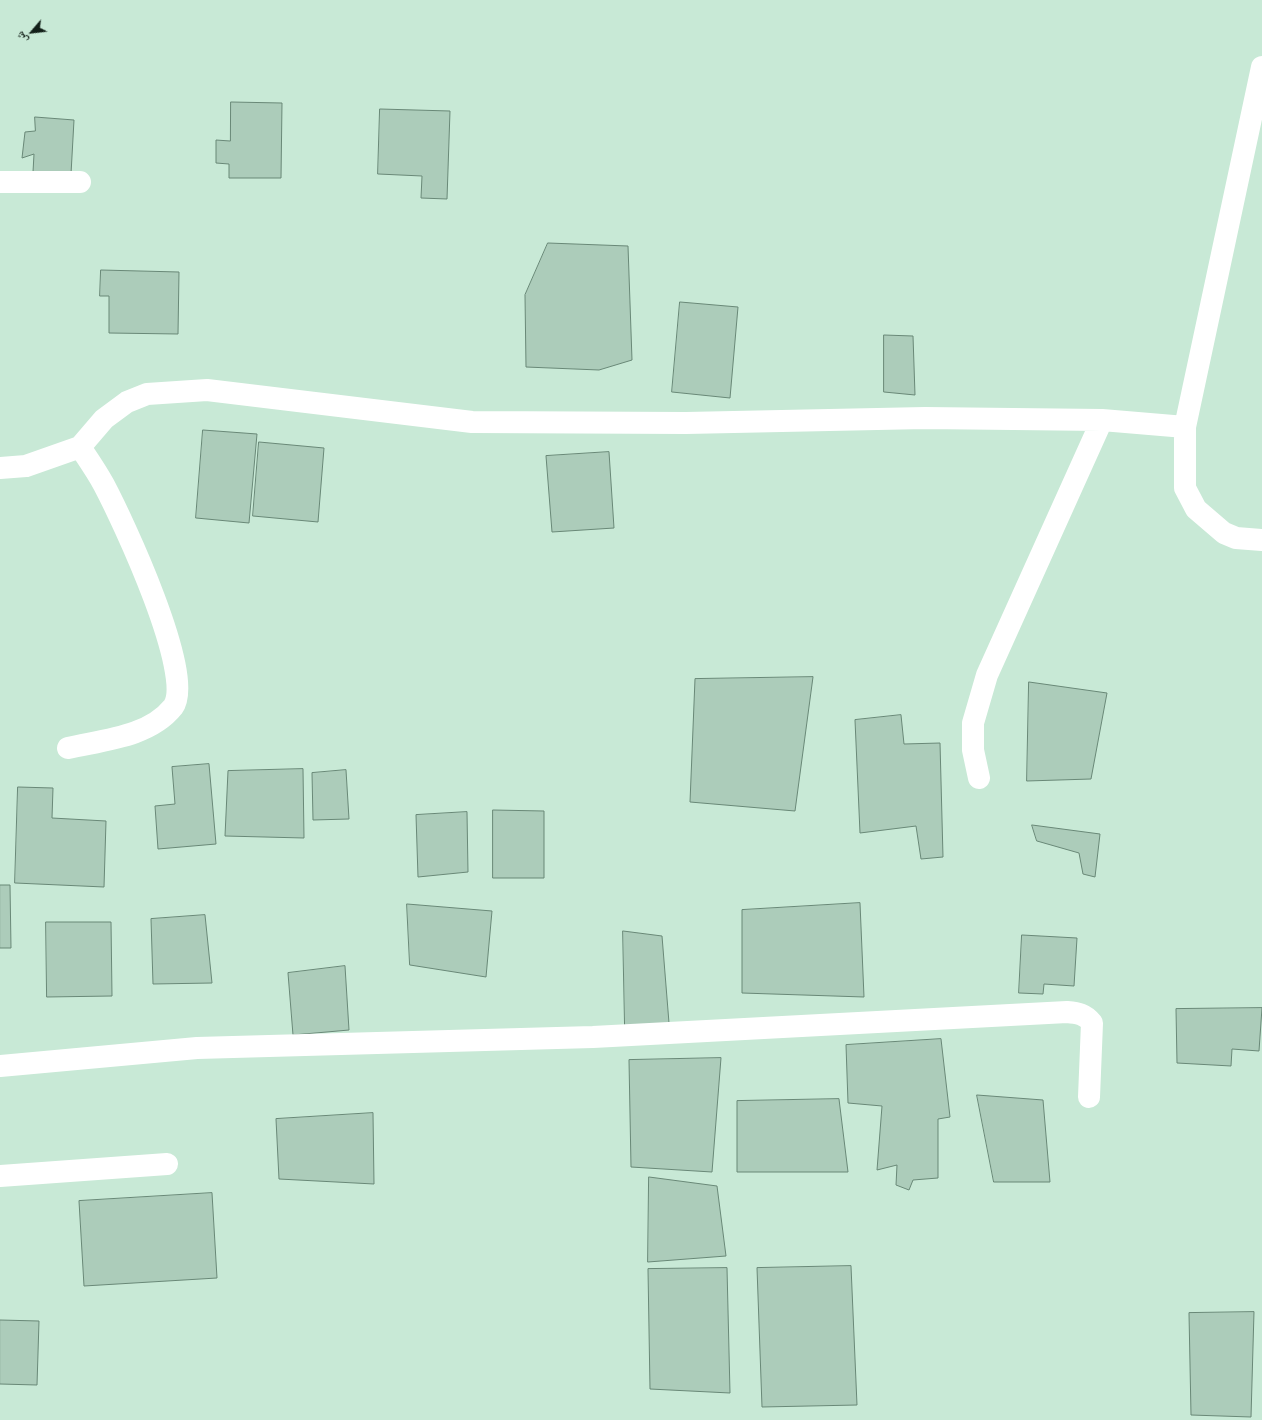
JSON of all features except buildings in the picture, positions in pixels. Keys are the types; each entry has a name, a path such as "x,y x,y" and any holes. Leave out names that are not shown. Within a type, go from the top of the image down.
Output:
{"street":[{"path":"1262,67 1185,427 1185,488 1196,509 1224,533 1236,538 1262,540"},
{"path":"0,182 80,182"},
{"path":"0,468 26,466 80,447 104,419 127,402 147,394 207,390 472,422 686,423 924,418 1102,420 1185,427"},
{"path":"979,778 973,750 973,722 987,675 1102,420"},
{"path":"68,748 138,731 150,726 174,706 178,685 176,668 157,608 134,547 104,484 80,447"},
{"path":"0,1066 197,1048 592,1037 1068,1012 1080,1014 1088,1018 1092,1023 1089,1097"},
{"path":"0,1176 167,1164"}]}
